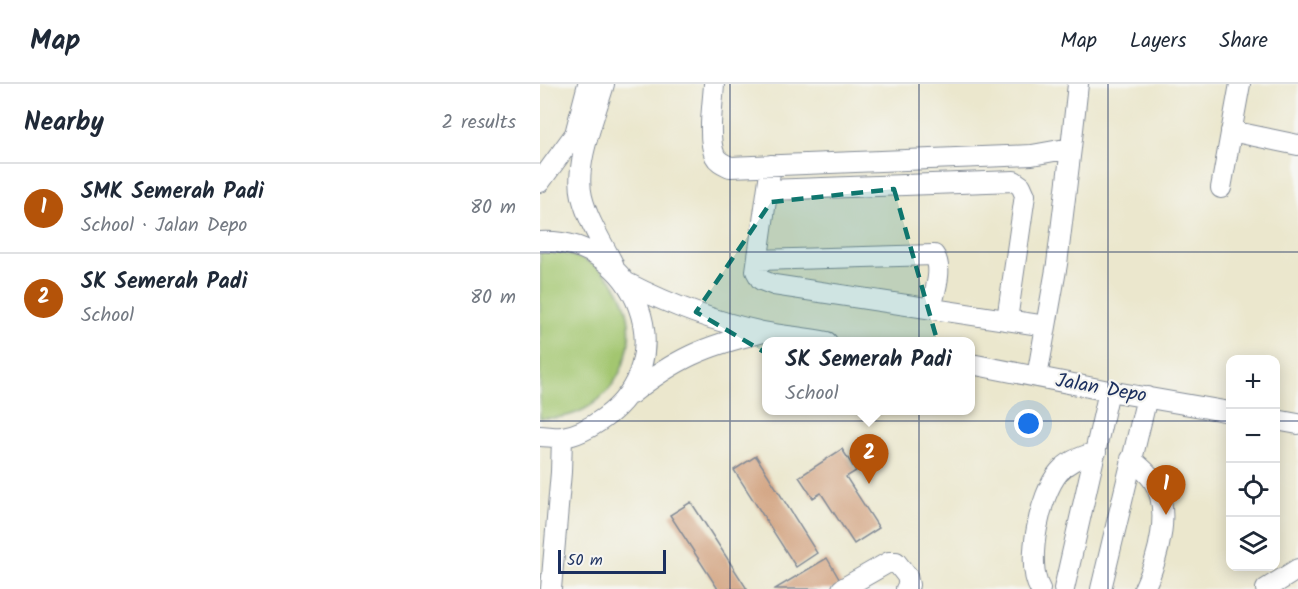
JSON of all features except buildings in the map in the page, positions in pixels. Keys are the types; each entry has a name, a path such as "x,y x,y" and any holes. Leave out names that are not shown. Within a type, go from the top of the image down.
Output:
{"street":[{"path":"588,84 582,136 584,156 582,194 589,218 640,308 645,340 641,367 628,396"},
{"path":"540,182 582,136 604,84"},
{"path":"714,84 712,142 716,156 721,163 730,167 1032,155 1071,148"},
{"path":"1037,377 1063,223 1078,84"},
{"path":"1221,188 1240,84"},
{"path":"1231,131 1298,145"},
{"path":"771,165 756,271 760,280 774,285 1046,326"},
{"path":"768,190 1014,181 1021,186 1025,195 1007,320"},
{"path":"540,243 558,243 590,251 621,276 656,298 701,315 762,332 794,337"},
{"path":"758,260 933,255 939,262 939,269 931,309"},
{"path":"540,436 562,437 596,423 654,376 701,349 723,341 762,332"},
{"name":"Jalan Depo","path":"975,365 1226,411"},
{"path":"1065,589 1109,391"},
{"path":"1101,589 1147,397"},
{"path":"1280,421 1298,424"},
{"path":"551,589 562,437"},
{"path":"1040,589 1035,580 1032,558 1035,534 1049,489 1059,472 1074,459 1096,452"},
{"path":"1131,459 1152,480 1158,492 1163,522 1158,552 1144,589"},
{"path":"842,589 889,562 896,562 907,576 909,585 906,589"},
{"path":"1266,589 1298,569"}],"highlighted area":[{"path":"894,189 945,368 851,403 696,312 771,202"}],"green space":[{"path":"540,251 563,253 585,260 610,279 624,303 629,329 626,357 614,382 596,402 571,415 540,418"}],"place":[{"name":"SK Semerah Padi","path":"869,484"},
{"name":"SMK Semerah Padi","path":"1166,515"}]}
